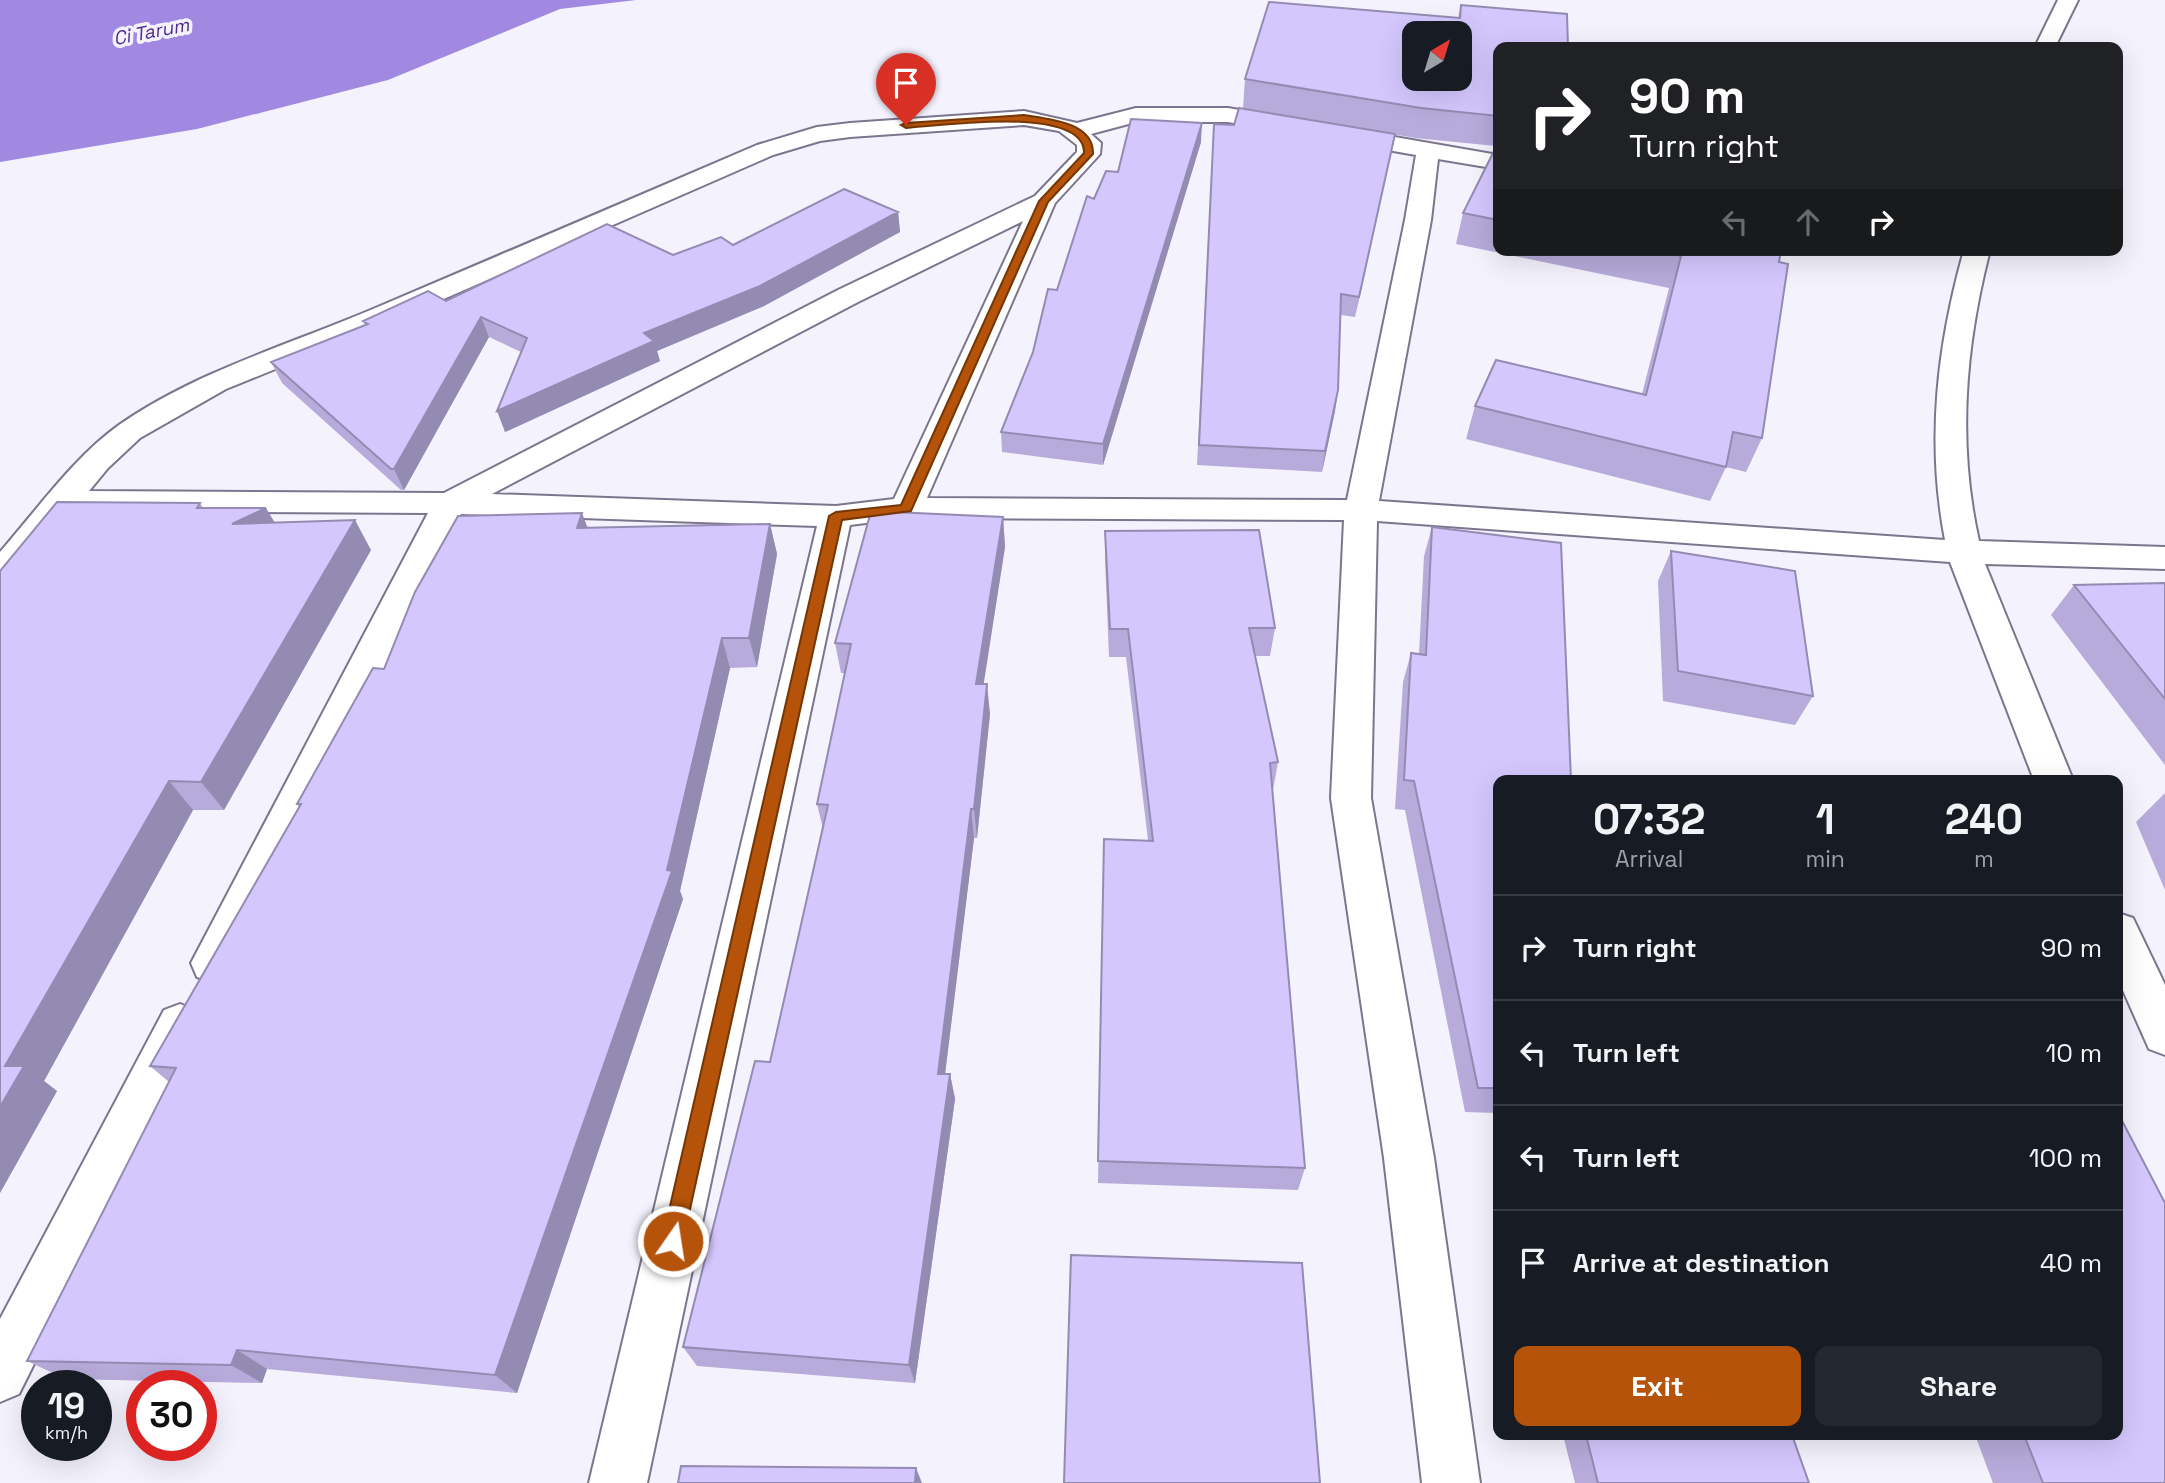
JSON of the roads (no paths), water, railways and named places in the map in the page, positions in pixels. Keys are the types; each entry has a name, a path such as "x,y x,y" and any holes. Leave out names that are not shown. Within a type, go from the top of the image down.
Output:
{"street":[{"path":"2047,42 2068,0"},
{"path":"1076,131 1136,115 1228,115 1493,161"},
{"path":"0,574 97,461 129,432 216,383 381,316 765,150 817,134 1011,119 1052,122 1076,131 1088,143 1088,154 1044,201 906,508"},
{"path":"1428,149 1418,220 1361,510 1351,798 1409,1158 1451,1483"},
{"path":"0,1375 450,503 848,296 1044,201"},
{"path":"1976,256 1959,325 1948,407 1950,471 1964,552 2004,661 2051,775"},
{"path":"65,501 450,503 836,516 906,508 1361,510 1964,552 2165,558"},
{"path":"618,1483 836,516"},
{"path":"2123,942 2165,1034"}],"water":[{"name":"Ci Tarum","path":"0,0 636,0 560,9 388,80 197,129 0,162"}]}
